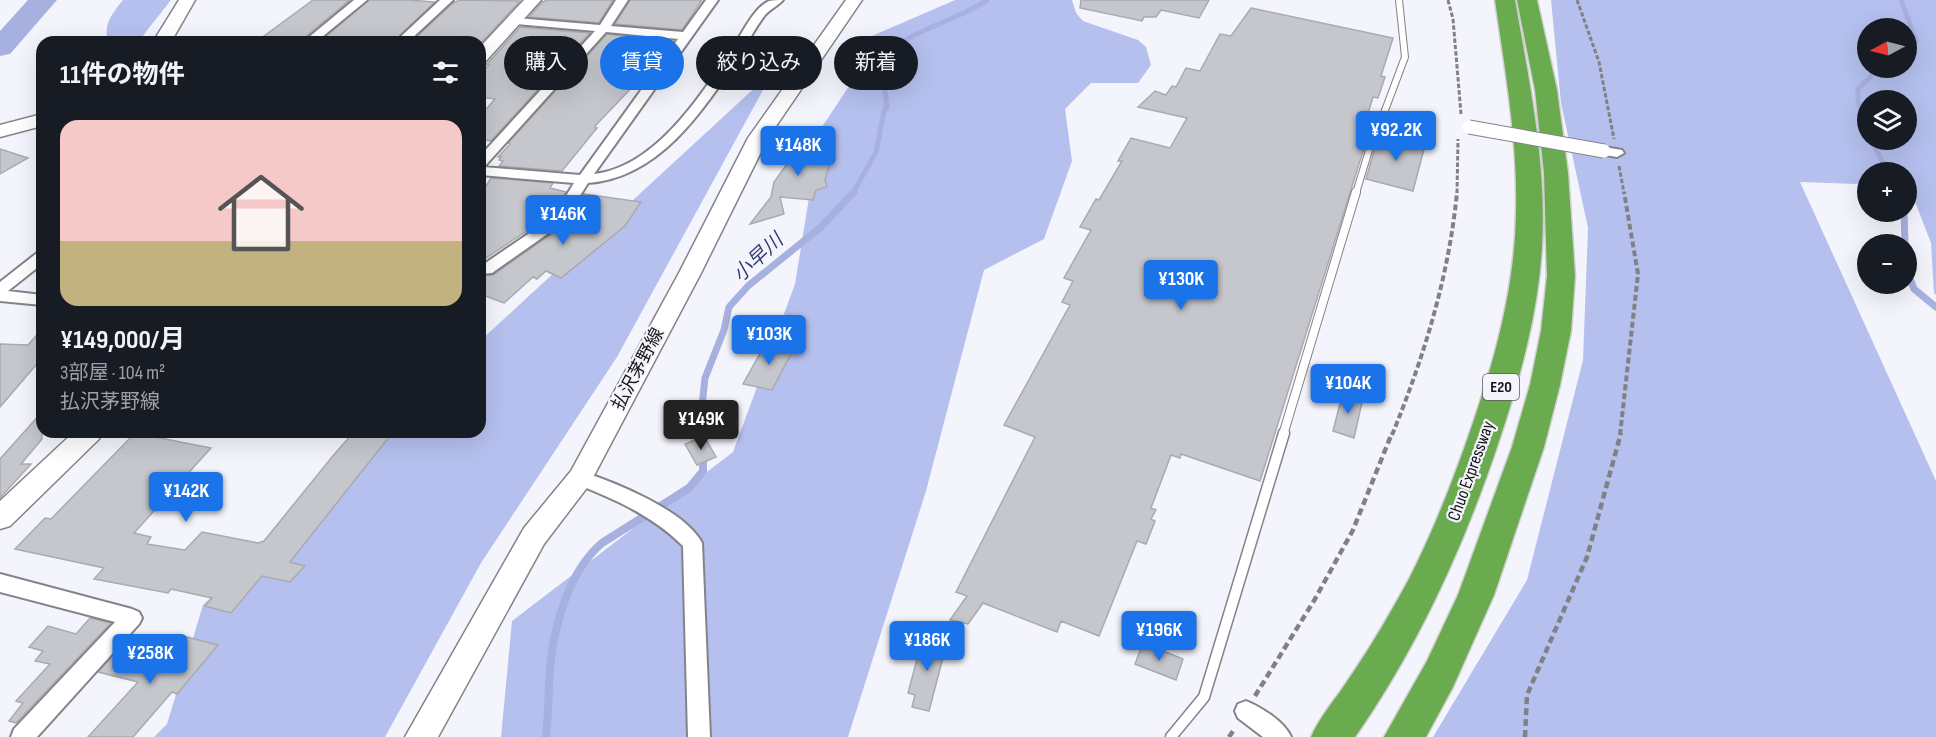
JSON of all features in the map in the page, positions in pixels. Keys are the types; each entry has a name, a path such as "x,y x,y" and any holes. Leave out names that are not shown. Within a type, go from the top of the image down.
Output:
{"highway":[{"name":"Chuo Expressway","path":"1331,737 1396,640 1433,568 1470,480 1506,372 1525,279 1529,196 1522,111 1505,0"},
{"name":"E20","path":"1404,737 1440,674 1476,595 1528,447 1545,385 1556,331 1561,276 1556,174 1546,90 1527,0"}],"main road":[{"path":"165,36 186,0"},
{"path":"486,51 533,0"},
{"name":"払沢茅野線","path":"421,737 534,536 580,478 690,273 758,138 854,0"},
{"path":"0,131 36,122"},
{"path":"0,518 84,438"}],"street":[{"path":"316,36 361,0"},
{"path":"408,36 447,0"},
{"path":"486,157 603,28 622,0"},
{"path":"486,268 550,228 558,220 594,163 712,0"},
{"path":"486,171 585,179 622,172 639,164 665,144 683,124 762,12 777,0"},
{"path":"516,21 688,36"},
{"path":"1465,127 1611,152"},
{"path":"0,290 36,261"},
{"path":"0,296 36,299"},
{"path":"580,478 626,496 675,524 692,543 699,737"},
{"path":"0,583 132,618 22,737"},
{"path":"1246,711 1280,737"}],"lane":[{"path":"1172,737 1204,697 1377,124 1384,113 1405,57 1400,0"}],"path":[{"path":"1246,711 1349,538 1396,424 1432,326 1460,173 1458,135 1465,127 1453,19 1448,0"},
{"path":"1525,737 1527,695 1587,557 1621,433 1638,274 1611,152 1599,62 1577,0"}],"shaded area":[{"path":"123,0 171,0 143,36 107,36 108,24"},
{"path":"955,0 1072,0 1076,13 1083,21 1138,40 1146,47 1151,65 1138,83 1091,83 1065,109 1072,161 1044,239 984,270 926,491 848,737 501,737 512,621 733,452 795,284 820,130 846,90 918,90 918,36 872,36"},
{"path":"1551,0 1936,0 1936,295 1931,243 1917,207 1917,162 1857,162 1856,184 1800,182 1936,481 1936,737 1433,737 1527,580 1583,360 1588,228 1561,103"},
{"path":"752,90 763,90 617,357 481,563 385,737 154,737 167,724 203,605 378,438 486,438 486,335"}],"building":[{"path":"313,0 350,0 306,36 264,36"},
{"path":"369,0 435,2 399,36 326,36"},
{"path":"460,0 520,1 486,38 417,36 453,3"},
{"path":"548,0 613,0 599,23 529,17 542,2"},
{"path":"630,0 702,0 682,30 615,24"},
{"path":"1081,0 1209,0 1199,18 1161,10 1156,17 1144,17 1142,21 1080,8"},
{"path":"1251,8 1393,38 1381,76 1385,77 1378,98 1373,97 1363,130 1369,132 1260,481 1181,454 1180,458 1171,455 1151,508 1156,510 1151,519 1155,521 1146,544 1137,541 1099,636 1061,621 1057,632 983,603 968,624 950,620 967,596 956,592 1035,437 1004,425 1070,305 1062,302 1073,281 1064,278 1091,230 1080,227 1122,161 1118,161 1131,138 1170,148 1187,118 1138,107 1155,91 1166,95 1172,86 1176,87 1186,68 1200,71 1220,34 1231,36"},
{"path":"520,27 590,33 587,36 512,36"},
{"path":"600,42 600,90 629,90 596,125 595,128 597,128 562,171 499,166 503,161 499,160 501,157 498,157 510,144 508,143 556,90 588,90 588,55"},
{"path":"504,45 504,90 538,90 491,141 486,140 486,109 495,99 486,98 486,68 489,65 486,63"},
{"path":"1379,134 1425,145 1413,191 1366,179"},
{"path":"786,143 835,146 825,180 827,187 816,190 813,200 780,197 784,214 750,224 771,197 774,182 790,160 779,159"},
{"path":"0,149 28,158 0,174"},
{"path":"491,178 553,183 550,188 566,192 551,215 486,258 486,186"},
{"path":"584,194 641,202 625,226 561,278 546,271 537,279 533,277 504,303 486,296 486,276 493,275 564,225"},
{"path":"36,336 36,365 0,407 0,344 28,345"},
{"path":"766,343 794,348 772,390 743,384"},
{"path":"1343,392 1363,398 1354,438 1333,431"},
{"path":"36,419 36,438 42,439 21,464 31,464 0,498 0,459"},
{"path":"704,436 716,457 697,465 685,444"},
{"path":"130,438 160,438 211,448 134,533 151,537 147,544 185,550 202,532 258,543 264,541 349,438 388,438 290,562 305,566 290,582 262,576 231,613 205,606 212,598 171,589 168,593 94,579 104,568 15,549 45,518 51,519"},
{"path":"90,618 111,623 16,723 9,721 23,703 16,701 50,664 35,661 43,651 29,647 48,626 76,634"},
{"path":"187,637 218,645 177,694 172,692 133,737 88,737 138,682 98,672 114,655 152,664 166,648 175,651"},
{"path":"923,637 947,642 929,711 912,707 915,695 908,693"},
{"path":"1143,643 1183,659 1176,680 1135,664"}],"waterway":[{"path":"0,48 34,8 44,0"},
{"name":"小早川","path":"853,193 876,152 884,111 887,107 883,71 884,60 889,52 900,43 987,0"},
{"path":"1901,0 1908,18"},
{"path":"1858,90 1869,78"},
{"path":"1876,150 1883,162"},
{"name":"小早川","path":"702,435 700,424 705,378 724,330 729,307 748,286 821,227 854,192"},
{"path":"1904,222 1905,234"},
{"path":"1917,291 1936,307"},
{"name":"小早川","path":"701,433 703,443"},
{"name":"小早川","path":"546,737 550,668 555,635 565,601 580,569 602,543 689,488 703,471 703,455"}]}
